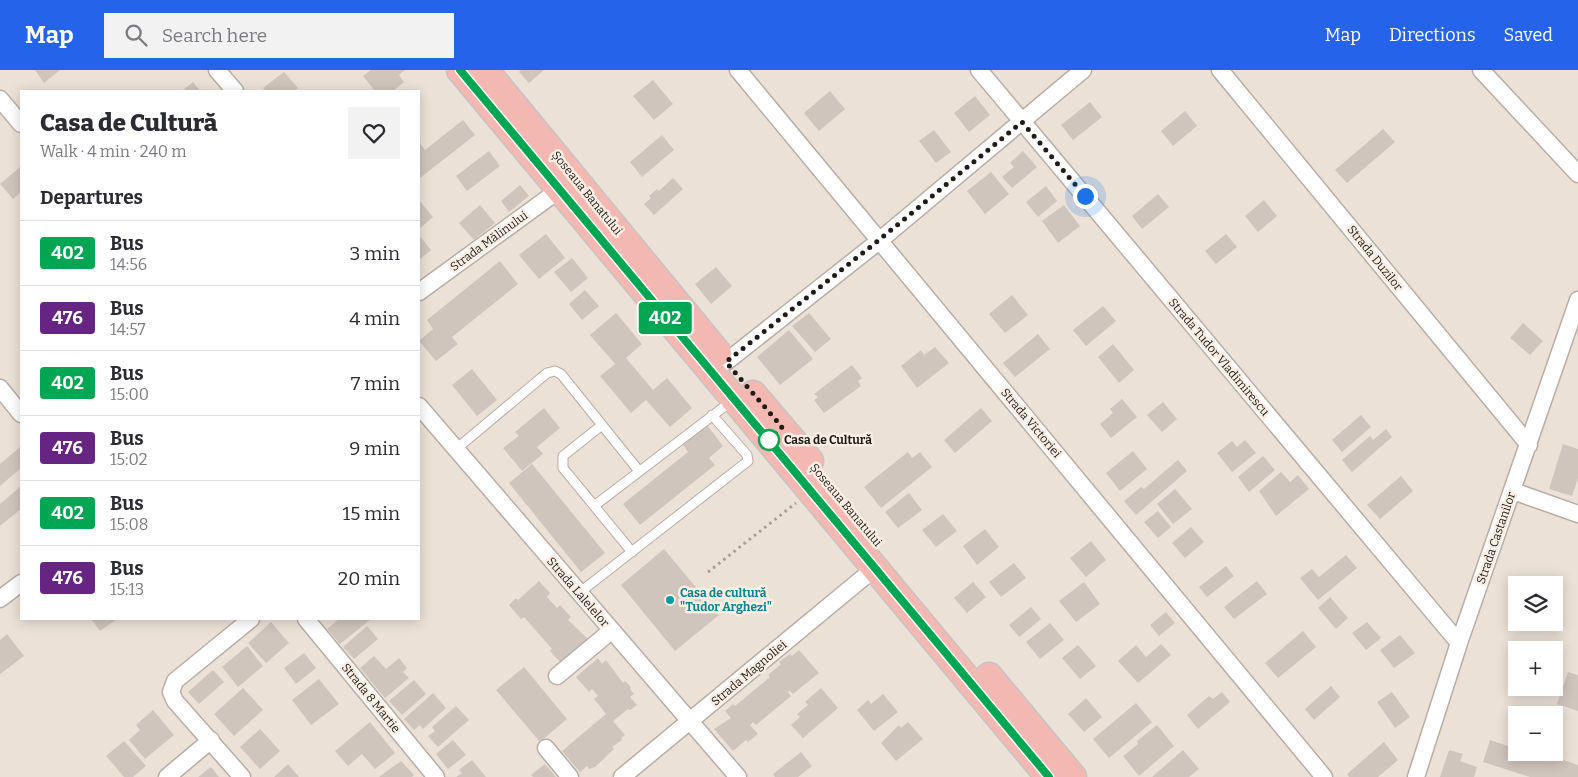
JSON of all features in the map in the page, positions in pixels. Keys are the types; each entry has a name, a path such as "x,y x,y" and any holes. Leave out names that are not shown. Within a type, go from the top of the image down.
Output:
{"main road":[{"name":"Șoseaua Banatului","path":"460,70 1049,777"},
{"name":"Șoseaua Banatului","path":"485,70 1073,777"}],"street":[{"path":"217,70 234,90"},
{"name":"Strada Victoriei","path":"738,70 1324,777"},
{"name":"Strada Tudor Vladimirescu","path":"979,70 1459,643"},
{"path":"726,362 879,240 1083,70"},
{"name":"Strada Duzilor","path":"1220,70 1529,445"},
{"path":"1481,70 1578,174"},
{"path":"0,99 20,123"},
{"name":"Strada Mălinului","path":"420,291 559,190"},
{"name":"Strada Castanilor","path":"1416,777 1459,643 1578,300"},
{"path":"0,388 20,413"},
{"name":"Strada Lalelelor","path":"420,407 738,777"},
{"path":"1512,491 1578,514"},
{"name":"Strada Magnoliei","path":"622,777 875,568"},
{"path":"0,599 20,585"},
{"path":"242,777 175,701 171,692 175,681 250,620"},
{"name":"Strada 8 Martie","path":"307,620 436,777"},
{"path":"557,676 612,631"},
{"path":"167,777 210,740"},
{"path":"546,748 570,777"}],"lane":[{"path":"455,450 547,373 555,371 561,374 639,471"},
{"path":"594,506 734,399"},
{"path":"579,594 748,461 747,455 712,415"},
{"path":"602,425 563,456 561,462 563,468 632,552"}],"path":[{"path":"708,572 812,491"}],"building":[{"path":"35,70 60,70 44,83"},
{"path":"371,70 405,70 399,75 404,82 394,90 374,90 363,76"},
{"path":"521,70 544,70 529,83 519,72"},
{"path":"284,72 298,88 295,90 265,90 263,88"},
{"path":"653,80 673,104 654,120 633,96"},
{"path":"193,82 199,90 183,90"},
{"path":"830,91 845,109 819,131 804,113"},
{"path":"975,96 990,115 969,132 954,113"},
{"path":"1090,102 1102,117 1073,140 1061,125"},
{"path":"1185,111 1197,126 1173,146 1161,131"},
{"path":"463,120 475,135 420,178 420,143 425,150"},
{"path":"1383,129 1395,142 1347,183 1335,170"},
{"path":"934,130 951,152 936,163 919,141"},
{"path":"662,135 674,150 642,177 630,162"},
{"path":"489,151 500,166 467,191 456,176"},
{"path":"1023,151 1037,167 1012,188 1002,177 1014,167 1010,163"},
{"path":"20,167 20,193 13,199 0,184"},
{"path":"991,172 1009,194 985,214 967,191"},
{"path":"673,178 683,189 654,215 644,204 651,198 649,196 657,189 659,191"},
{"path":"520,185 529,196 509,212 501,201"},
{"path":"1046,186 1057,201 1038,217 1026,202"},
{"path":"1158,194 1169,207 1142,229 1132,216"},
{"path":"1264,200 1277,216 1258,232 1245,216"},
{"path":"420,201 433,217 420,228"},
{"path":"480,205 495,223 474,240 459,223"},
{"path":"1064,205 1080,226 1058,243 1042,221"},
{"path":"546,234 565,258 539,279 519,255"},
{"path":"1226,234 1237,247 1216,264 1205,251"},
{"path":"420,236 431,250 420,259"},
{"path":"572,258 588,278 571,292 554,272"},
{"path":"500,261 518,284 452,337 458,344 436,361 420,342 433,329 427,320"},
{"path":"716,267 732,286 711,304 695,284"},
{"path":"585,290 599,306 582,320 569,304"},
{"path":"1012,295 1028,315 1005,333 989,314"},
{"path":"1103,306 1116,321 1086,346 1073,330"},
{"path":"616,313 642,344 626,358 653,390 667,378 692,408 670,427 646,400 631,413 600,376 615,364 590,335"},
{"path":"809,313 831,339 815,352 792,326"},
{"path":"1523,323 1543,341 1530,355 1510,338"},
{"path":"789,330 813,359 780,385 757,357"},
{"path":"1038,334 1050,349 1015,377 1003,363"},
{"path":"1113,344 1134,370 1119,383 1098,357"},
{"path":"935,347 949,363 917,388 901,366 921,350 924,355"},
{"path":"852,365 862,378 858,381 861,386 824,413 814,400 818,397 814,394"},
{"path":"472,369 497,400 477,416 452,385"},
{"path":"1122,399 1137,417 1111,438 1100,424 1113,413 1110,409"},
{"path":"1163,402 1177,419 1162,432 1147,415"},
{"path":"544,408 560,428 537,447 543,454 522,471 503,448 519,436 515,432"},
{"path":"981,408 992,421 955,453 944,440"},
{"path":"1361,415 1371,427 1342,452 1332,440"},
{"path":"707,425 723,446 709,458 715,465 640,525 623,504 688,452 683,445"},
{"path":"1386,429 1392,437 1352,472 1342,460 1370,436 1373,440"},
{"path":"1245,440 1256,453 1232,472 1217,453 1232,441 1237,447"},
{"path":"1563,444 1578,449 1578,478 1572,496 1549,489"},
{"path":"20,447 20,469 0,486 0,464"},
{"path":"1133,451 1147,469 1120,491 1106,473"},
{"path":"908,452 912,458 920,452 932,467 881,508 864,487"},
{"path":"1263,456 1275,470 1249,492 1238,477"},
{"path":"1178,460 1187,471 1136,515 1124,501 1141,487 1144,489"},
{"path":"532,464 605,553 581,572 509,483"},
{"path":"1281,472 1290,482 1298,475 1309,489 1276,516 1259,491"},
{"path":"1401,476 1413,491 1380,519 1367,505"},
{"path":"20,487 20,510 0,526 0,504"},
{"path":"1175,489 1192,509 1173,524 1157,504"},
{"path":"909,493 922,510 898,528 885,512"},
{"path":"1158,511 1171,527 1158,538 1144,522"},
{"path":"943,514 957,531 936,547 922,530"},
{"path":"1191,527 1204,542 1185,558 1172,543"},
{"path":"985,529 999,547 977,565 963,546"},
{"path":"1091,541 1106,560 1086,577 1070,558"},
{"name":"Casa de cultură \"Tudor Arghezi\"","path":"664,549 719,615 675,651 621,585"},
{"path":"1346,555 1357,568 1318,600 1300,578 1312,569 1319,577"},
{"path":"1014,563 1026,578 1001,597 989,582"},
{"path":"1226,566 1234,576 1207,597 1199,587"},
{"path":"539,581 550,593 547,597 557,608 560,605 571,617 568,620 588,639 561,663 550,651 552,649 524,617 521,619 509,605 516,598 518,600"},
{"path":"1257,581 1267,594 1234,619 1224,607"},
{"path":"973,582 986,597 967,613 954,598"},
{"path":"1084,582 1100,604 1076,622 1059,601"},
{"path":"1330,597 1348,618 1336,629 1318,608"},
{"path":"1031,607 1041,619 1019,637 1009,625"},
{"path":"1166,612 1175,623 1159,636 1150,625"},
{"path":"92,620 116,620 100,631"},
{"path":"338,620 370,620 340,644 327,629"},
{"path":"271,622 289,643 266,663 248,643"},
{"path":"1367,622 1381,638 1366,650 1352,633"},
{"path":"1050,623 1064,640 1040,659 1026,642"},
{"path":"367,626 378,639 354,659 343,647"},
{"path":"1303,631 1316,647 1278,678 1265,663"},
{"path":"7,634 24,656 0,674 0,640"},
{"path":"1400,635 1415,653 1394,668 1380,650"},
{"path":"1161,644 1171,655 1138,683 1118,661 1136,645 1146,657"},
{"path":"1078,645 1096,666 1080,679 1062,658"},
{"path":"247,646 263,666 238,687 222,667"},
{"path":"799,650 819,673 793,694 790,691 788,692 791,696 756,725 753,722 750,725 758,734 748,742 746,740 733,751 714,729 731,718 725,711 733,704 735,706 770,677 768,675 781,664 779,662 790,654 792,656"},
{"path":"304,653 316,668 296,684 284,668"},
{"path":"374,656 386,669 399,658 407,668 403,672 409,678 385,698 360,668"},
{"path":"598,658 602,664 606,660 623,683 625,681 631,687 630,689 634,694 630,697 637,705 630,710 628,709 613,721 625,735 621,738 622,740 612,747 614,749 595,767 589,769 587,766 580,772 562,751 606,714 594,699 598,696 592,689 589,692 576,677"},
{"path":"524,667 567,719 540,742 496,690"},
{"path":"213,670 224,682 199,704 188,692"},
{"path":"1568,672 1578,675 1578,711 1557,704 1560,696 1563,696 1563,687"},
{"path":"319,679 339,704 311,725 292,700"},
{"path":"414,680 426,694 402,715 389,701"},
{"path":"1331,686 1340,697 1314,720 1305,709"},
{"path":"243,688 263,710 234,736 214,714"},
{"path":"821,688 838,708 803,738 791,725 800,717 797,714 808,705 805,702"},
{"path":"1222,692 1230,702 1198,729 1187,715 1209,696 1213,699"},
{"path":"1392,692 1410,717 1395,728 1377,702"},
{"path":"433,693 446,708 423,729 420,725 414,730 404,719"},
{"path":"883,694 898,712 874,731 857,710 868,700 871,704"},
{"path":"1086,698 1102,717 1084,732 1068,714"},
{"path":"1136,703 1152,722 1109,758 1093,739"},
{"path":"456,706 469,720 438,747 428,736 435,731 432,727"},
{"path":"153,710 174,735 145,759 129,740 140,730 136,725"},
{"path":"370,722 395,753 375,769 362,754 348,766 335,751"},
{"path":"908,722 923,739 896,761 881,743 899,725 901,728"},
{"path":"1157,725 1174,746 1139,776 1123,756 1138,744 1137,741"},
{"path":"260,729 280,751 260,769 240,747"},
{"path":"453,740 466,755 448,769 436,754"},
{"path":"1490,740 1508,746 1508,761 1563,760 1578,765 1578,777 1530,777 1483,762"},
{"path":"124,741 146,766 133,777 124,777 106,756"},
{"path":"1384,742 1398,760 1378,777 1349,777 1347,774"},
{"path":"1183,750 1199,769 1189,777 1152,777"},
{"path":"1449,750 1463,754 1460,761 1477,767 1474,777 1440,777"},
{"path":"801,752 812,766 798,777 775,777 773,774"},
{"path":"472,760 486,777 456,777 462,773 459,770"},
{"path":"401,761 414,775 412,777 379,777"},
{"path":"288,764 299,777 274,777"},
{"path":"545,764 556,777 533,777 531,775"},
{"path":"211,767 219,777 198,777"}],"bus line":[{"name":"402","path":"460,70 649,300 812,491 1049,777"}],"place":[{"name":"Casa de Cultură","path":"769,440"},
{"name":"Casa de cultură \"Tudor Arghezi\"","path":"670,600"}],"route":[{"path":"769,440 782,427 726,362 879,240 1022,122 1085,196"}]}
